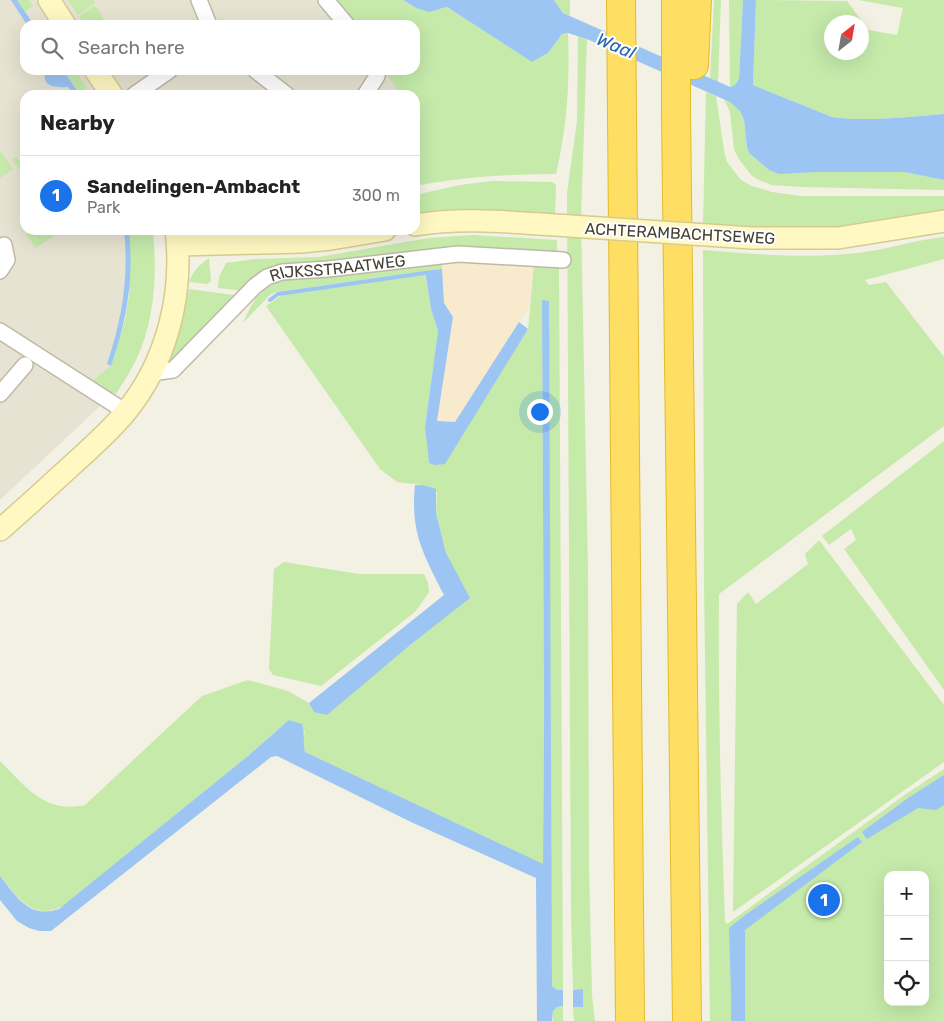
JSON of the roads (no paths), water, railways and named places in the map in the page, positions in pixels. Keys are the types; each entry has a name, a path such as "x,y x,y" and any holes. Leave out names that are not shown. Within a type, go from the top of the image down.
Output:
{"highway":[{"path":"676,0 686,32"},
{"path":"687,1021 679,236 686,32 697,0"},
{"path":"621,8 630,1021"}],"street":[{"path":"48,0 62,20"},
{"path":"198,0 207,20"},
{"path":"326,0 343,20"},
{"path":"98,75 109,90"},
{"path":"141,90 163,75"},
{"path":"261,75 279,90"},
{"path":"368,90 377,75"},
{"name":"ACHTERAMBACHTSEWEG","path":"420,224 452,220 484,220 752,238 838,238 944,221"},
{"path":"0,530 103,438 126,412 151,373 160,354 173,313 177,277 177,237 301,242 355,235"},
{"path":"0,272 7,260 4,245"},
{"name":"RIJKSSTRAATWEG","path":"151,373 172,370 255,286 267,277 282,272 328,270 458,254 563,260"},
{"path":"0,331 126,412"},
{"path":"0,394 25,365"}],"water":[{"path":"11,0 17,0 31,20 24,20"},
{"name":"Waal","path":"403,0 554,0 563,13 730,87 735,85 739,79 743,0 756,0 753,85 832,117 873,119 944,114 944,180 904,172 779,174 769,170 749,153 744,120 740,111 730,102 587,39 568,33 562,34 548,53 532,62 447,7 429,12 416,8"},
{"path":"66,75 77,90 70,90 68,87 54,87 47,83 45,76"},
{"path":"124,235 129,235 131,265 128,299 111,366 107,364 117,331 123,298 126,265"},
{"path":"442,269 444,303 453,317 437,421 455,422 519,322 528,329 445,464 435,465 429,463 425,427 438,331 431,309 425,271"},
{"path":"542,300 549,301 552,986 557,990 563,990 563,1006 557,1007 553,1011 552,1021 537,1021 536,878 411,822 277,756 271,757 51,931 39,931 17,921 0,900 0,876 18,898 32,908 40,911 59,909 248,756 289,720 302,724 305,752 543,864"},
{"path":"415,485 436,489 436,513 446,553 470,598 410,645 327,715 314,712 309,703 444,595 420,543 415,517"},
{"path":"944,775 944,805 936,810 918,808 867,839 862,832 908,798"},
{"path":"858,837 862,842 745,930 745,1021 731,1021 729,928"},
{"path":"583,989 583,1007 573,1007 573,990"}],"waterway":[{"path":"270,300 278,294 425,273"}],"place":[{"name":"Sandelingen-Ambacht","path":"824,900"}]}
